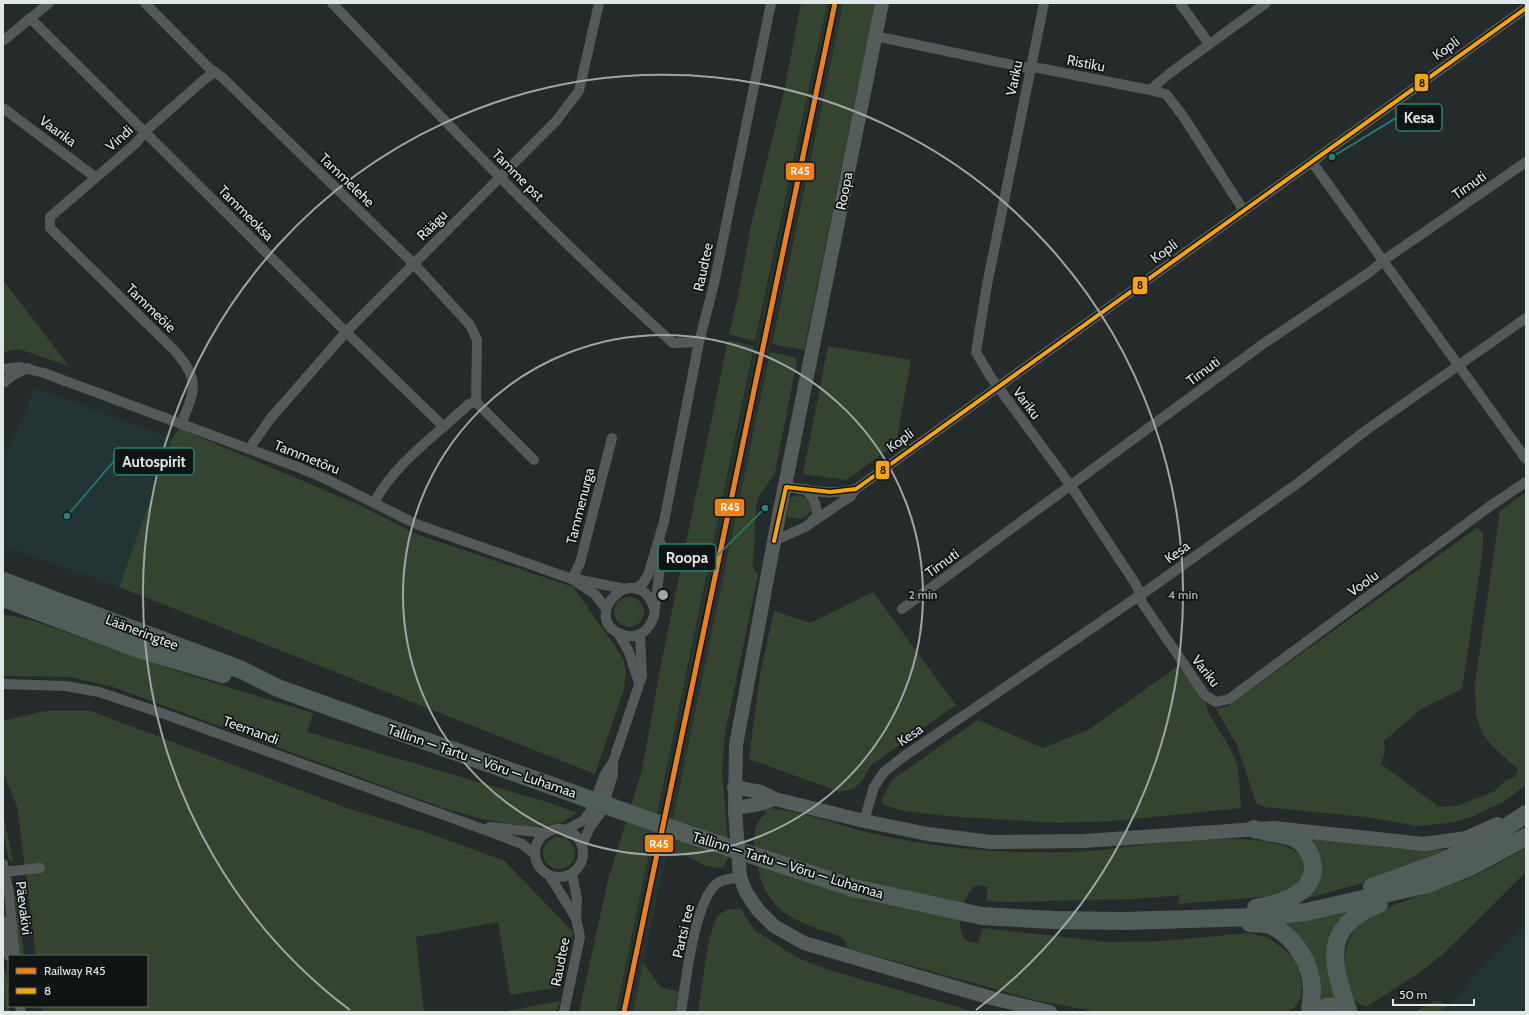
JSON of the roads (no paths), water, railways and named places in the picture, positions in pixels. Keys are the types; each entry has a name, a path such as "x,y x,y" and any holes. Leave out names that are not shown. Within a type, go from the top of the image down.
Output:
{"highway":[{"name":"Lääneringtee","path":"3,579 242,670 278,688 319,704"},
{"name":"Lääneringtee","path":"3,598 169,658 278,688"},
{"path":"3,606 44,614"},
{"name":"Tallinn — Tartu — Võru — Luhamaa","path":"319,704 687,834 846,885 921,904 982,916 1054,920 1124,921 1256,917 1306,912 1428,884 1470,867 1526,837"},
{"name":"Tallinn — Tartu — Võru — Luhamaa","path":"1206,918 1307,904 1371,888 1439,863 1490,838 1526,813"},
{"path":"1206,918 1267,906 1293,897 1303,891 1308,885 1312,865 1306,848 1297,840 1288,836 1254,830"},
{"path":"1349,1011 1337,977 1334,955 1338,937 1350,921 1361,911 1428,884"},
{"path":"1206,918 1271,925 1290,938 1301,951 1309,972 1312,990 1310,1012"}],"street":[{"path":"3,41 49,3"},
{"name":"Tammelehe","path":"145,3 208,67 223,78 413,263 465,319 474,332 477,347 476,402"},
{"name":"Tamme pst","path":"332,3 500,178 638,312 673,343 698,342"},
{"name":"Räägu","path":"249,448 270,419 346,332 413,263 500,178 556,120 579,91 599,3"},
{"name":"Raudtee","path":"636,589 643,584 648,575 660,536 698,342 714,284 771,3"},
{"name":"Roopa","path":"882,3 774,541 736,745 734,787 740,877 746,892 758,910 774,926 804,943 991,998 1050,1012"},
{"name":"Variku","path":"1044,3 987,285 976,352 997,387 1071,486 1141,595 1141,601 1191,676 1205,695 1216,702"},
{"path":"1180,3 1209,44"},
{"path":"1150,90 1209,44 1266,3"},
{"name":"Kopli","path":"786,487 836,493 856,488 1526,8"},
{"name":"Tammeoksa","path":"30,18 346,332 444,427"},
{"name":"Ristiku","path":"875,36 1166,94 1183,116 1244,211"},
{"name":"Vindi","path":"50,228 50,217 135,144 145,133 206,78 215,72"},
{"name":"Vaarika","path":"3,108 95,177"},
{"path":"1312,162 1526,458"},
{"name":"Timuti","path":"902,609 1263,344 1370,272 1384,260 1526,162"},
{"name":"Tammeõie","path":"50,228 174,350 187,365 193,380 191,401 181,424"},
{"name":"Kesa","path":"864,821 874,787 884,772 903,757 1141,595 1298,483 1365,431 1460,366 1526,318"},
{"name":"Tammetõru","path":"3,369 9,367 28,368 249,448 326,478 418,525 572,579 595,594 606,609"},
{"path":"3,383 13,375 28,368"},
{"path":"374,503 382,487 398,469 469,404 476,402 534,460"},
{"name":"Tammenurga","path":"572,579 580,563 612,438"},
{"name":"Voolu","path":"1216,702 1229,699 1493,504 1526,482"},
{"path":"774,541 805,527 851,496 856,488"},
{"path":"805,489 813,497 817,507 817,516 805,527"},
{"name":"Raudtee","path":"640,634 652,624 660,567 660,536"},
{"name":"Tammetõru","path":"572,579 589,580 625,589"},
{"path":"639,683 629,652 618,633 608,623 606,609 612,596 625,589 636,589 648,596 654,608"},
{"path":"535,854 538,842 546,833 552,830 566,830 584,820 593,807 604,776 613,762 642,676 640,634 633,636 618,633"},
{"name":"Teemandi","path":"3,684 24,686 66,686 99,692 167,715 522,844 535,854"},
{"name":"Teemandi","path":"3,690 24,686"},
{"path":"549,876 564,877 572,874 582,862 582,846 590,827 602,811 613,774 613,762"},
{"path":"734,787 761,792 775,799 864,821 928,834 990,842 1084,841 1274,828 1424,844 1466,838 1526,813"},
{"path":"735,808 759,804 775,799"},
{"name":"Teemandi","path":"464,823 503,829 546,833"},
{"path":"566,830 579,839 582,846"},
{"name":"Raudtee","path":"535,854 539,867 549,876 576,918"},
{"path":"3,869 40,868"},
{"name":"Päevakivi","path":"3,869 9,893 15,955"},
{"name":"Raudtee","path":"564,1012 580,937 576,918 577,899 572,874"},
{"name":"Partsi tee","path":"680,1012 700,909 708,894 719,882 740,877"},
{"name":"Päevakivi","path":"3,921 9,955"},
{"path":"1314,1012 1324,1005 1333,1004 1349,1011"}],"rail line":[{"name":"R45","path":"624,1012 835,3"}],"place":[{"name":"Kesa","path":"1332,157"},
{"name":"Roopa","path":"765,508"},
{"name":"Autospirit","path":"67,516"}]}
